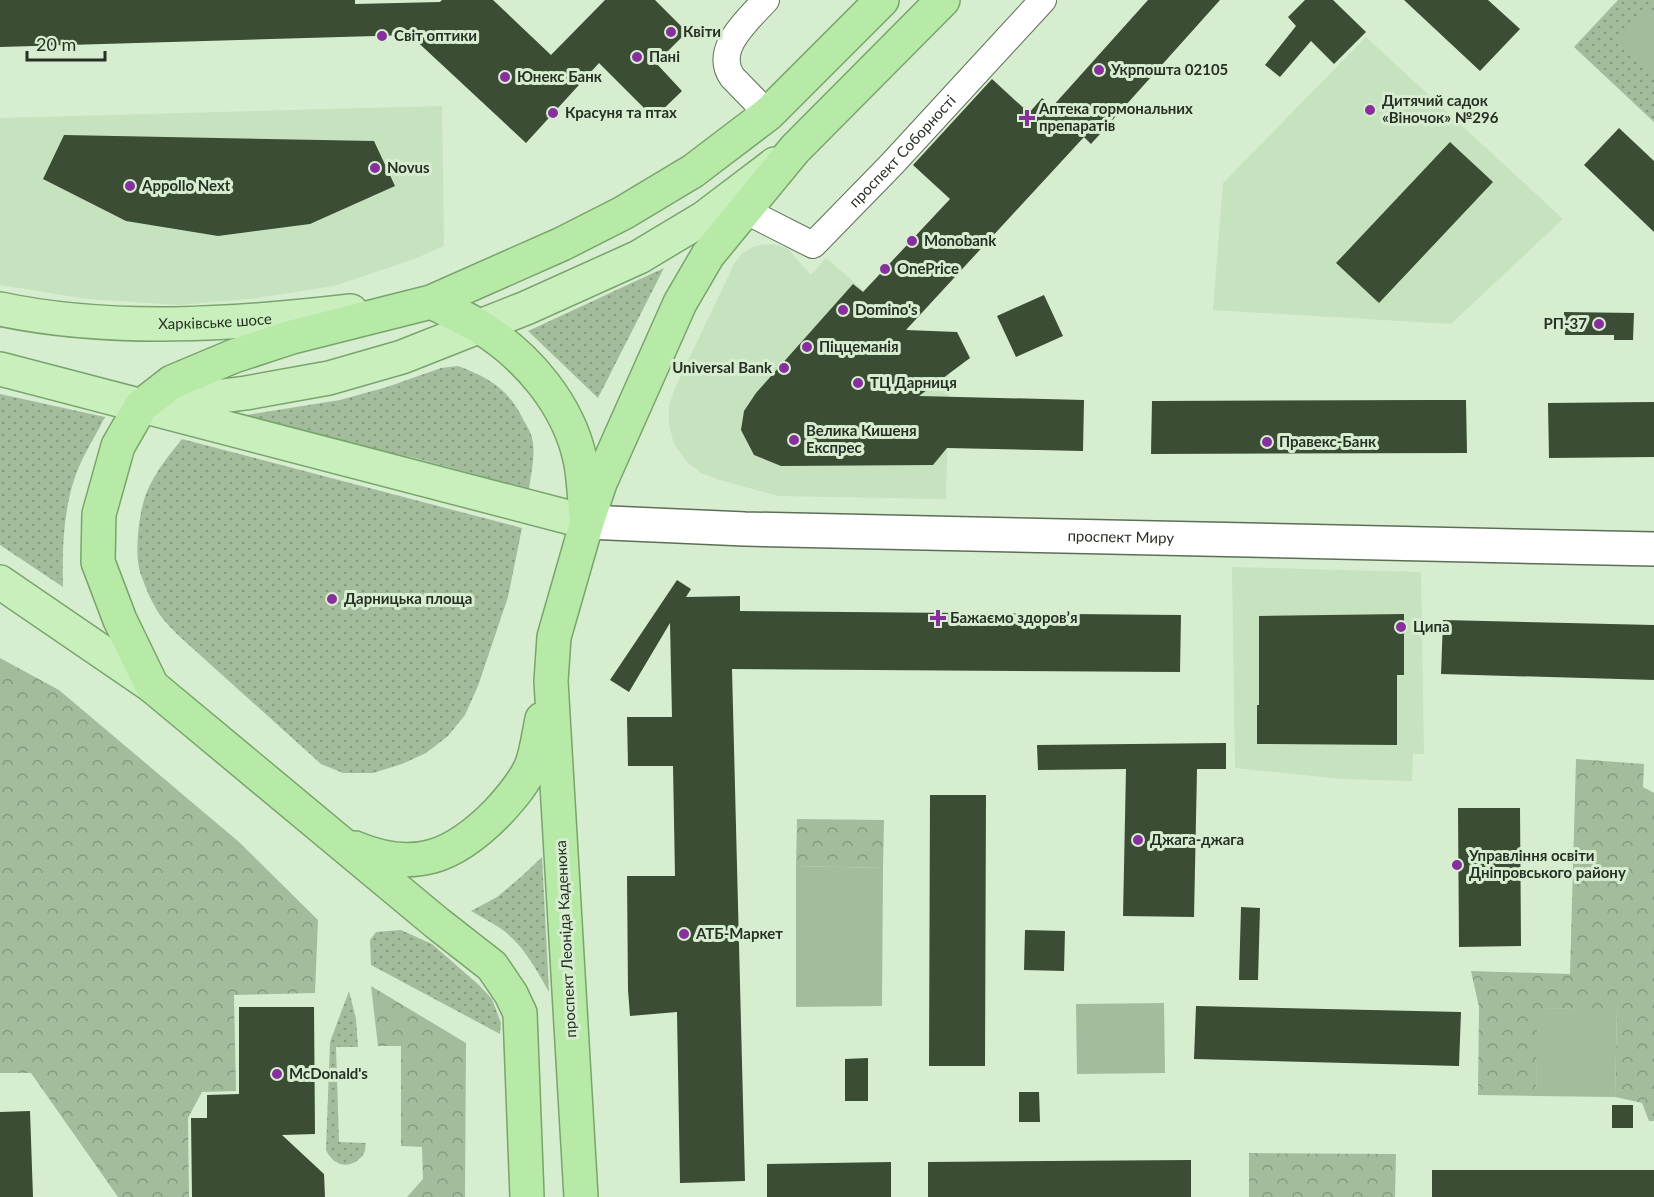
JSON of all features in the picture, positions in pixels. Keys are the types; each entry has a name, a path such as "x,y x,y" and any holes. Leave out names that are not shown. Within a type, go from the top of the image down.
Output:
{"highway":[{"path":"527,1197 520,1013 511,994 492,966 436,923 152,686 120,620 98,562 99,514 118,446 141,406 172,382 234,356 292,337 431,302 562,244 623,213 693,171 768,114 882,0"},
{"path":"342,843 372,855 405,861 431,858 455,848 482,829 514,795 532,763 551,681 554,637 600,483 680,303 708,255 795,149 943,0"},
{"path":"431,302 479,326 505,345 528,364 553,396 570,427 580,459 587,522"},
{"name":"проспект Леоніда Каденюка","path":"551,681 581,1197"}],"main road":[{"path":"141,406 246,393 329,378 402,357 526,308 639,257 704,218 795,149"},
{"name":"Харківське шосе","path":"0,309 54,317 129,323 186,324 279,320 431,302"},
{"path":"0,369 587,522"},
{"name":"проспект Миру","path":"587,522 745,529 1654,549"},
{"path":"0,582 152,686"}],"street":[{"path":"766,0 740,29 726,52 726,61 732,77 768,114"},
{"name":"проспект Соборності","path":"744,210 813,245 892,164 1043,0"}],"shaded area":[{"name":"Дитячий садок «Віночок» №296","path":"1366,37 1563,219 1451,324 1213,310 1223,183"},
{"path":"442,106 444,246 414,259 334,286 250,299 179,305 87,299 0,285 0,118"},
{"path":"764,244 787,248 811,275 826,258 921,340 949,373 946,499 779,496 701,473 686,461 674,444 669,425 669,405 735,262 743,253"},
{"path":"1232,567 1421,572 1424,754 1413,754 1412,781 1342,779 1235,768"}],"green space":[{"path":"1618,0 1654,0 1654,122 1574,47"},
{"path":"1647,5 1654,11 1654,78 1614,41"},
{"path":"664,268 598,398 528,331"},
{"path":"458,366 497,386 518,410 530,431 534,450 529,489 415,458 240,416 340,400 387,387 441,368"},
{"path":"0,394 105,417 80,464 70,493 64,533 63,587 0,545"},
{"path":"182,439 522,528 508,597 478,686 465,715 448,736 426,753 402,764 373,773 343,773 321,764 166,623 154,605 140,572 137,553 138,530 148,489 159,469"},
{"path":"0,658 59,690 239,842 318,920 315,993 234,995 236,1091 202,1092 188,1118 189,1197 118,1197 31,1073 0,1073"},
{"path":"1576,759 1644,764 1643,787 1654,793 1654,1121 1649,1121 1642,1103 1615,1097 1617,1010 1538,1008 1536,1096 1478,1095 1479,1007 1471,971 1570,974"},
{"path":"797,819 884,820 883,868 796,866"},
{"path":"542,857 549,992 516,942 500,928 471,911 497,897"},
{"path":"796,866 883,868 882,1006 796,1007"},
{"path":"401,930 432,944 479,985 492,999 501,1023 500,1034 371,965 370,940 376,932"},
{"path":"371,986 466,1043 465,1197 407,1197 423,1179 422,1147 401,1146 401,1046 378,1046"},
{"path":"349,991 356,1019 358,1047 336,1047 339,1142 366,1143 365,1152 358,1160 344,1165 335,1162 326,1150 330,1042"},
{"path":"1164,1003 1165,1073 1077,1074 1076,1004"},
{"path":"1537,1008 1617,1009 1615,1097 1536,1096"},
{"path":"1249,1153 1396,1154 1395,1197 1249,1197"}],"building":[{"path":"0,0 355,0 355,4 493,0 551,55 605,0 655,0 687,32 656,63 682,91 654,118 599,63 526,143 410,35 0,47"},
{"path":"1148,0 1220,0 1091,144 1084,137 906,330 957,332 970,358 919,396 1084,400 1083,451 947,448 933,465 781,466 754,455 741,430 744,411 756,393 853,284 863,292 950,199 913,165 992,79 1029,113 1042,98 1052,107"},
{"path":"1305,0 1333,0 1366,32 1334,64 1311,41 1280,77 1265,65 1296,26 1288,17"},
{"path":"1404,0 1488,0 1520,29 1480,71"},
{"path":"1619,128 1654,161 1654,232 1584,165"},
{"path":"64,135 374,141 395,186 310,224 218,236 126,221 43,179"},
{"path":"1450,142 1493,182 1379,303 1336,263"},
{"path":"1044,295 1063,336 1016,357 997,316"},
{"name":"РП-37","path":"1564,312 1634,313 1633,340 1614,340 1614,335 1565,335"},
{"path":"1466,400 1467,453 1151,454 1152,401"},
{"path":"1654,402 1654,457 1549,458 1548,403"},
{"path":"677,580 691,589 686,597 740,596 740,611 1181,615 1180,672 732,669 745,1181 680,1183 677,1012 630,1016 627,876 675,876 673,766 628,766 627,717 672,717 670,623 629,692 610,680"},
{"path":"1404,614 1404,675 1397,675 1397,745 1257,744 1259,616"},
{"path":"1443,620 1654,625 1654,680 1441,674"},
{"path":"1226,743 1226,769 1197,769 1194,917 1123,916 1126,769 1038,770 1037,745"},
{"path":"930,795 986,795 985,1066 929,1066"},
{"path":"1458,808 1520,808 1521,946 1459,947"},
{"path":"1241,907 1260,908 1258,980 1239,980"},
{"path":"1025,930 1065,931 1064,971 1024,970"},
{"path":"1196,1006 1461,1012 1459,1066 1194,1059"},
{"path":"239,1007 314,1007 315,1134 282,1135 324,1174 325,1197 192,1197 191,1118 207,1118 207,1095 239,1094"},
{"path":"868,1058 868,1101 845,1101 845,1059"},
{"path":"1019,1092 1039,1092 1040,1122 1019,1122"},
{"path":"1612,1105 1633,1105 1633,1128 1612,1128"},
{"path":"30,1111 33,1197 0,1197 0,1112"},
{"path":"1191,1160 1191,1197 928,1197 928,1162"},
{"path":"891,1162 891,1197 767,1197 767,1164"},
{"path":"1432,1170 1654,1170 1654,1197 1432,1197"}],"place":[{"name":"Квіти","path":"671,32"},
{"name":"Світ оптики","path":"382,36"},
{"name":"Пані","path":"637,57"},
{"name":"Укрпошта 02105","path":"1099,70"},
{"name":"Юнекс Банк","path":"505,77"},
{"name":"Дитячий садок «Віночок» №296","path":"1370,110"},
{"name":"Красуня та птах","path":"553,113"},
{"name":"Аптека гормональних препаратів","path":"1027,118"},
{"name":"Novus","path":"375,168"},
{"name":"Appollo Next","path":"130,186"},
{"name":"Monobank","path":"912,241"},
{"name":"OnePrice","path":"885,269"},
{"name":"Domino's","path":"843,310"},
{"name":"РП-37","path":"1599,324"},
{"name":"Піццеманія","path":"807,347"},
{"name":"Universal Bank","path":"784,368"},
{"name":"ТЦ Дарниця","path":"858,383"},
{"name":"Велика Кишеня Експрес","path":"794,440"},
{"name":"Правекс-Банк","path":"1267,442"},
{"name":"Дарницька площа","path":"332,599"},
{"name":"Бажаємо здоровʼя","path":"938,618"},
{"name":"Ципа","path":"1401,627"},
{"name":"Джага-джага","path":"1138,840"},
{"name":"Управління освіти Дніпровського району","path":"1457,865"},
{"name":"АТБ-Маркет","path":"684,934"},
{"name":"McDonald's","path":"277,1074"}]}
